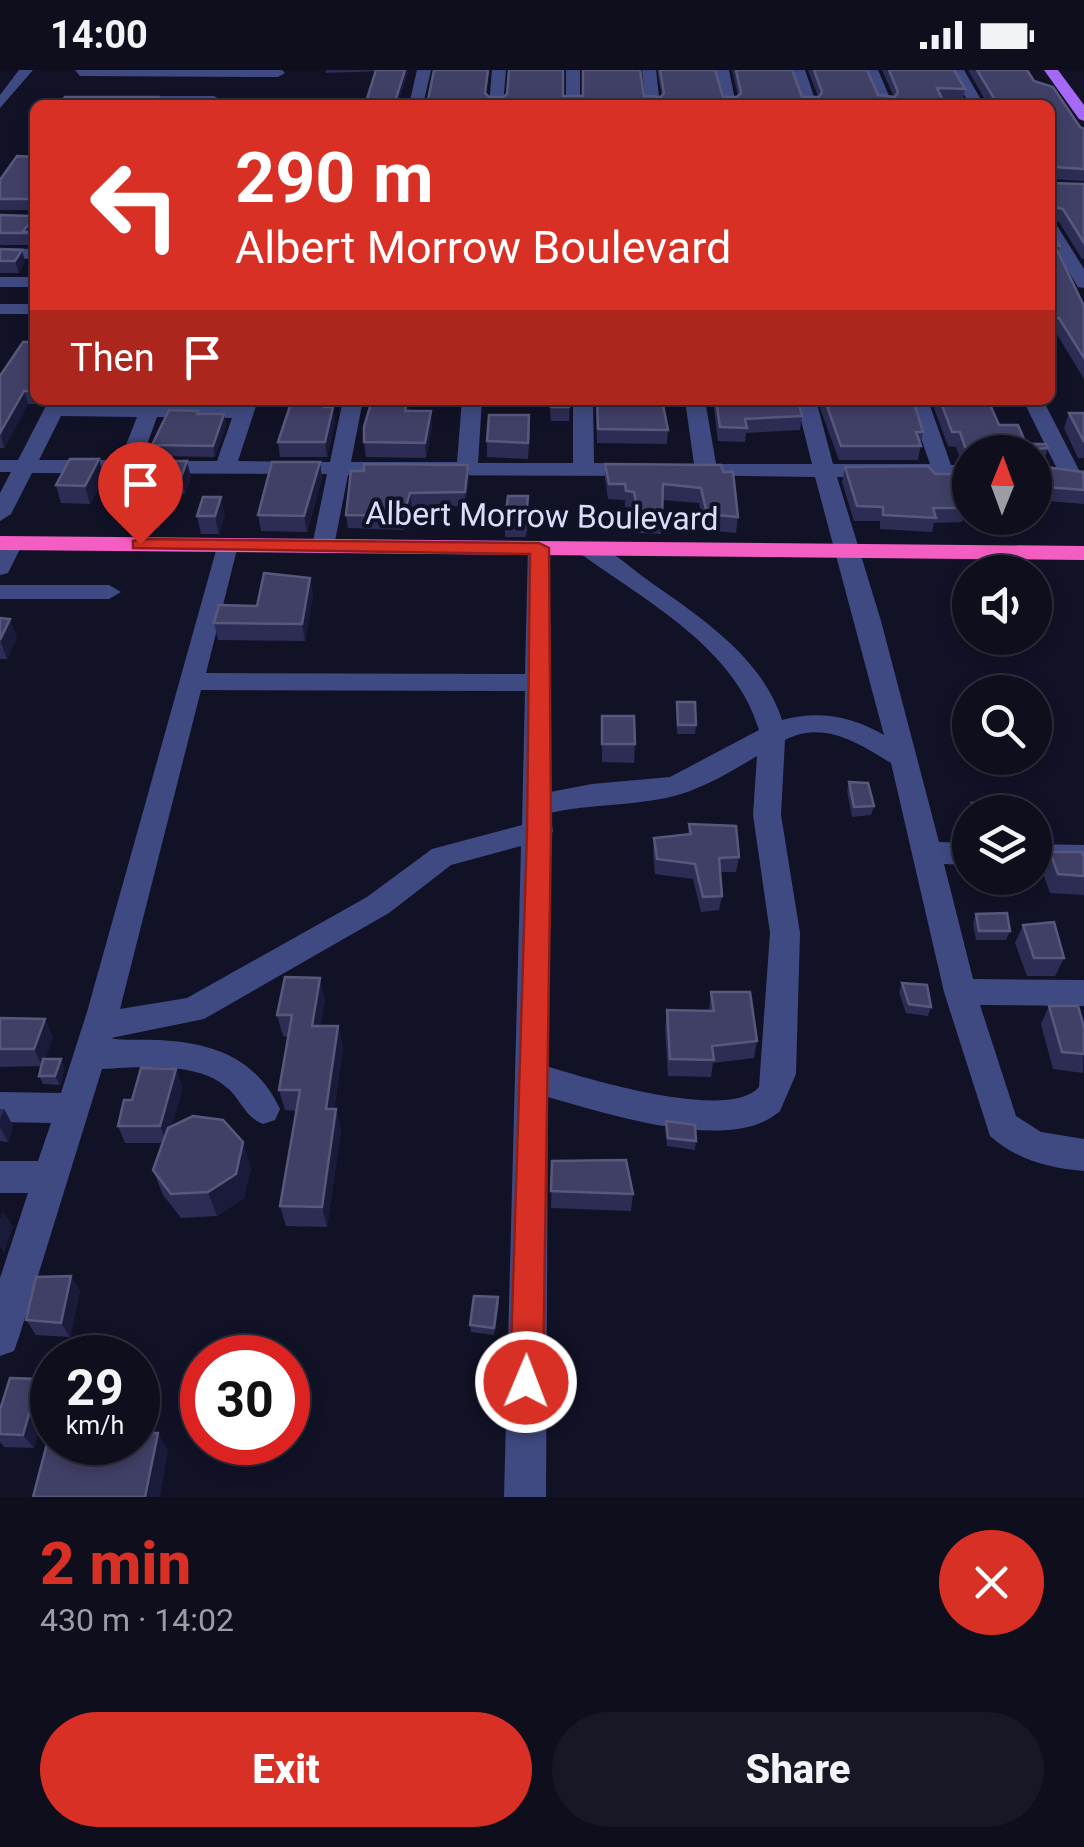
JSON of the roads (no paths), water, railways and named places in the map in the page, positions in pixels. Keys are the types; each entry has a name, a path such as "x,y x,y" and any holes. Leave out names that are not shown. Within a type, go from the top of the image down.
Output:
{"highway":[{"name":"Albert Morrow Boulevard","path":"6,543 1084,554"}],"main road":[{"path":"1051,70 1084,116"}],"street":[{"path":"0,104 26,70"},
{"path":"417,100 424,70"},
{"path":"496,100 499,70"},
{"path":"572,100 573,70"},
{"path":"649,70 652,100"},
{"path":"722,70 728,100"},
{"path":"798,70 808,100"},
{"path":"871,70 884,100"},
{"path":"957,70 974,100"},
{"path":"214,100 223,71"},
{"path":"80,72 278,72"},
{"path":"1055,235 1084,283"},
{"path":"0,253 30,254"},
{"path":"0,282 30,282"},
{"path":"0,309 30,309"},
{"path":"0,514 56,405 246,406 226,468"},
{"path":"322,546 352,405"},
{"path":"467,468 472,405"},
{"path":"583,405 584,469"},
{"path":"696,405 706,470"},
{"path":"807,405 845,551 870,621 960,992 1002,1124 1016,1139 1037,1150 1084,1155"},
{"path":"920,405 943,471"},
{"path":"1035,405 1068,472"},
{"path":"128,466 152,406"},
{"path":"0,466 952,471"},
{"path":"0,568 6,543"},
{"path":"0,1338 94,1041 227,545"},
{"path":"524,1497 530,1077 539,818 539,548"},
{"path":"530,1077 639,1106 691,1113 748,1112 764,1106 774,1092 779,1074 784,933 766,816 772,731 763,701 735,661 684,617 588,549"},
{"path":"0,592 109,592"},
{"path":"190,681 538,683"},
{"path":"94,1041 193,1010 378,905 442,857 600,793 657,791 684,783 752,747 772,731 800,723 840,724 865,732 904,758"},
{"path":"928,852 952,853"},
{"path":"1052,855 1084,856"},
{"path":"960,992 1084,993"},
{"path":"94,1041 131,1052 178,1057 230,1069 248,1085 263,1109"},
{"path":"0,1107 73,1108"},
{"path":"0,1177 48,1177"}]}
